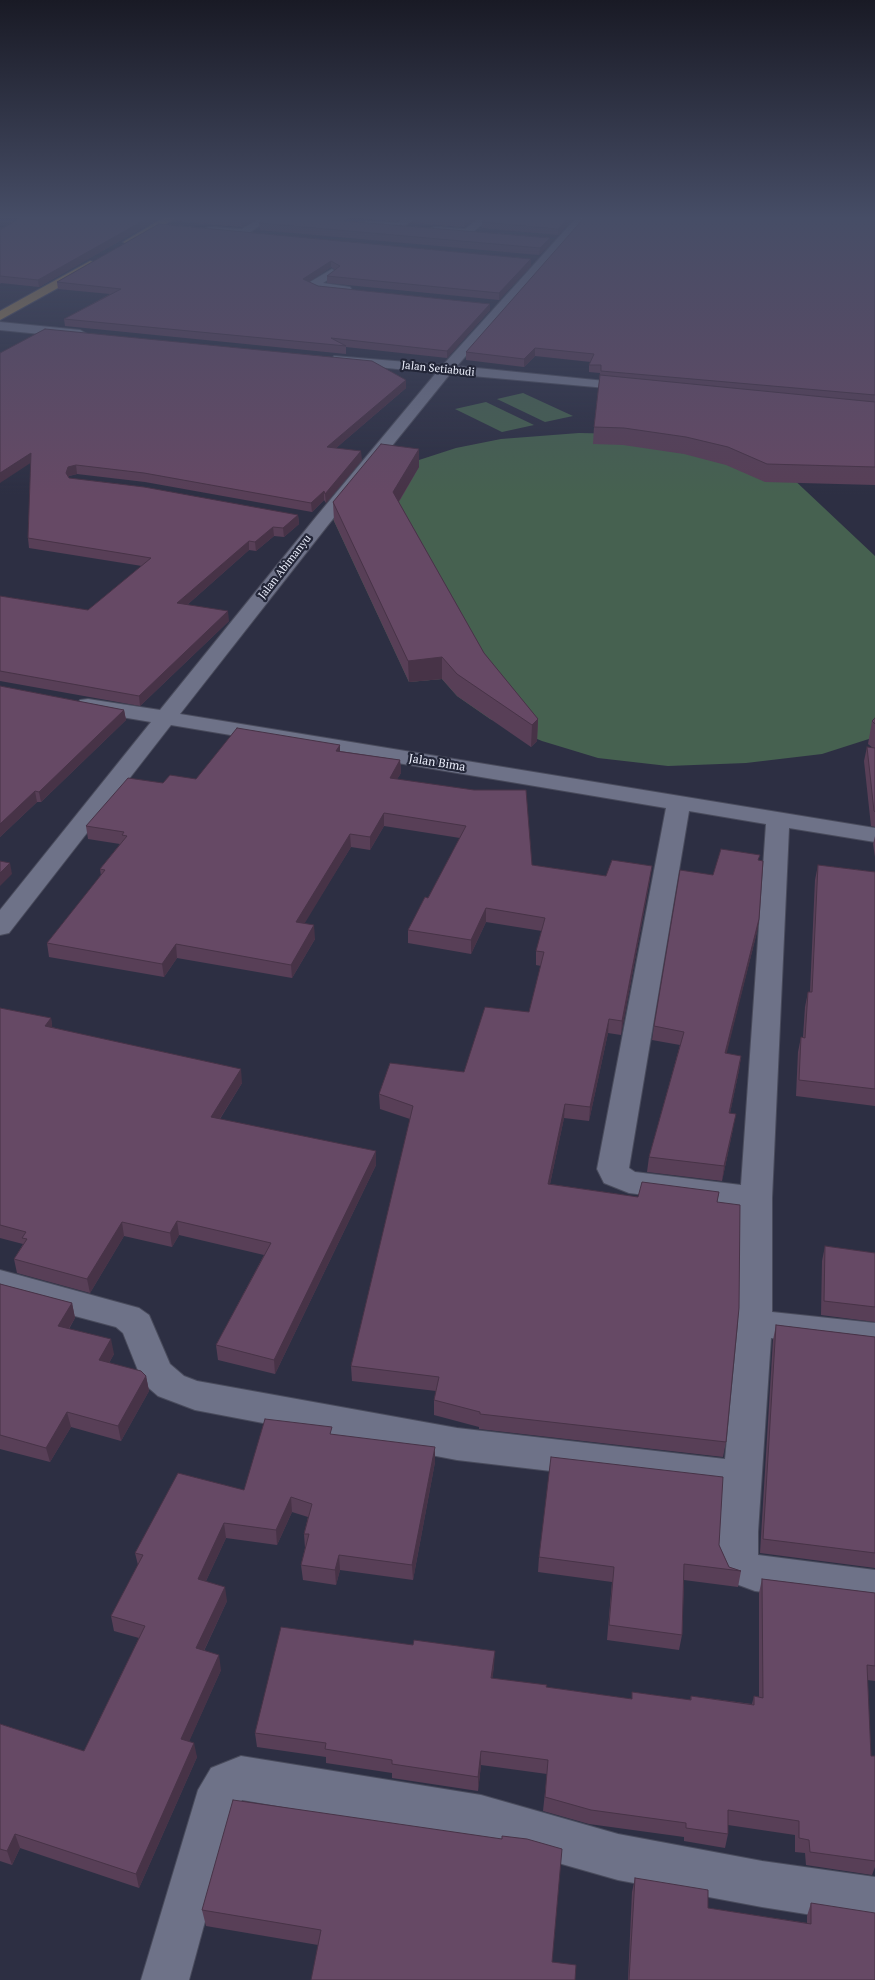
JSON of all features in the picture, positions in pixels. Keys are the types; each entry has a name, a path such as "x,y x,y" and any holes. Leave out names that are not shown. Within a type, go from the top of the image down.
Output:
{"street":[{"name":"Jalan Abimanyu","path":"0,926 322,521 446,370 500,310"},
{"path":"0,326 89,334"},
{"name":"Jalan Setiabudi","path":"327,358 651,390"},
{"path":"302,518 322,521"},
{"name":"Jalan Bima","path":"68,701 165,719 679,801 875,835"},
{"path":"679,801 612,1169 615,1175 629,1182 756,1198"},
{"path":"778,818 756,1198 755,1323 738,1532 738,1559 742,1568 754,1573 875,1588"},
{"path":"0,1283 127,1317 137,1325 156,1373 171,1386 195,1395 457,1444 743,1477"},
{"path":"755,1323 875,1337"},
{"path":"164,1980 214,1806 227,1784 240,1778 481,1818 557,1838 618,1857 762,1884 875,1902"}],"green space":[{"path":"523,393 573,416 545,422 497,399"},
{"path":"486,402 534,425 502,432 455,409"},
{"path":"579,433 625,434 789,475 875,556 875,737 822,754 746,763 668,766 598,758 542,741 490,719 457,696 442,679 409,682 333,519 364,516 400,471 419,460 456,448 501,439"}],"building":[{"path":"80,310 484,310 447,351 331,338 346,346 64,319"},
{"path":"503,310 875,310 875,395 601,371 601,365 589,365 594,354 535,348 524,359 466,352"},
{"path":"45,329 372,361 406,380 327,447 361,451 325,494 324,491 311,503 144,473 76,465 68,467 66,473 69,478 144,487 298,515 283,528 273,527 255,542 249,541 177,603 228,611 139,696 0,671 0,596 88,610 151,558 28,538 31,453 0,473 0,353"},
{"path":"600,375 875,402 875,467 767,464 728,447 686,437 624,428 594,427"},
{"path":"381,444 419,449 393,492 484,653 538,719 532,725 457,674 442,657 408,661 333,502"},
{"path":"0,686 124,710 39,792 35,791 0,824"},
{"path":"237,728 340,745 336,751 400,760 390,778 474,790 526,790 532,865 606,876 612,860 652,866 622,1021 609,1019 590,1107 565,1104 548,1184 638,1197 642,1182 719,1192 717,1202 740,1205 739,1308 726,1442 480,1414 480,1412 434,1400 439,1377 351,1366 413,1106 379,1094 390,1063 464,1072 485,1007 529,1012 544,952 536,951 545,918 486,908 471,940 408,930 425,897 428,898 466,826 384,813 370,837 350,834 296,922 314,925 291,965 176,944 162,964 47,943 105,870 100,869 127,836 122,835 124,832 86,826 128,778 163,783 170,775 196,779"},
{"path":"867,747 875,748 875,812 874,811"},
{"path":"721,849 760,855 758,860 763,861 759,919 725,1053 741,1056 729,1113 736,1114 724,1166 649,1157 684,1032 654,1026 680,870 713,875"},
{"path":"0,861 10,863 0,873"},
{"path":"818,865 875,872 875,1089 799,1080 801,1037 805,1038 808,992 812,992"},
{"path":"0,1008 51,1018 45,1026 241,1069 211,1117 376,1151 274,1360 216,1345 271,1243 177,1221 170,1233 122,1222 87,1279 14,1259 27,1239 22,1238 26,1232 0,1225"},
{"path":"825,1246 875,1253 875,1307 824,1301"},
{"path":"0,1284 72,1303 58,1326 111,1339 99,1360 141,1371 146,1376 118,1426 67,1412 46,1448 0,1435"},
{"path":"776,1325 875,1337 875,1553 763,1539"},
{"path":"265,1419 332,1427 330,1434 435,1447 412,1565 339,1555 335,1570 301,1565 309,1534 304,1534 312,1504 291,1497 276,1530 224,1523 198,1579 225,1587 196,1648 219,1655 181,1739 194,1743 136,1874 15,1834 7,1851 0,1849 0,1724 84,1751 145,1626 111,1616 143,1555 135,1553 178,1473 244,1490"},
{"path":"551,1457 723,1477 719,1545 729,1567 741,1571 684,1564 682,1635 609,1625 614,1567 539,1557"},
{"path":"762,1579 875,1593 875,1666 867,1665 871,1756 875,1756 875,1861 810,1852 809,1840 799,1838 799,1821 728,1810 728,1834 686,1828 686,1823 591,1810 545,1797 548,1760 481,1751 478,1777 392,1764 392,1760 325,1749 326,1743 255,1733 281,1627 413,1645 414,1640 495,1651 491,1678 632,1699 632,1692 691,1700 691,1696 754,1705 754,1696 763,1698"},
{"path":"233,1800 502,1839 502,1836 527,1839 562,1849 552,1962 576,1965 575,1980 311,1980 321,1930 202,1910"},
{"path":"635,1878 708,1890 708,1908 811,1924 811,1903 875,1913 875,1980 629,1980"}]}
